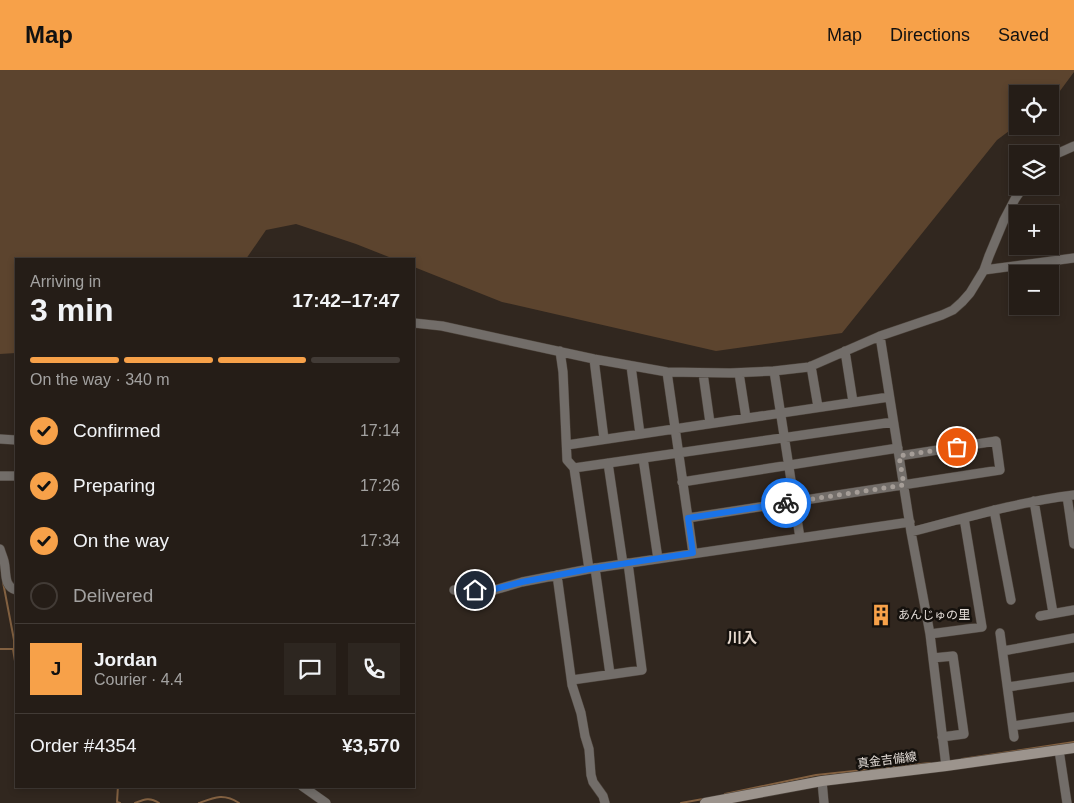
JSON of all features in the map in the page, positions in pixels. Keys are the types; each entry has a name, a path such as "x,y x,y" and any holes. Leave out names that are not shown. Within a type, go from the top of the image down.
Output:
{"main road":[{"name":"真金吉備線","path":"705,803 822,781 945,762 1074,748"}],"street":[{"path":"1059,154 1074,146"},
{"path":"415,323 442,326 594,359 667,372 739,373 811,366 880,336 953,310 970,293 984,270 1004,220 1018,195"},
{"path":"984,270 1074,258"},
{"path":"880,336 911,532 930,634 945,762"},
{"path":"560,351 563,372 567,460 574,468 610,674"},
{"path":"846,351 853,402"},
{"path":"594,359 604,439"},
{"path":"631,366 640,434"},
{"path":"811,366 818,407"},
{"path":"774,371 800,538"},
{"path":"667,372 693,553"},
{"path":"703,373 710,423"},
{"path":"739,373 746,418"},
{"path":"566,445 890,397"},
{"path":"574,468 894,422"},
{"path":"0,439 15,440"},
{"path":"682,482 789,465 996,442 1000,470 688,518"},
{"path":"643,458 658,559"},
{"path":"572,680 642,670 608,463"},
{"path":"0,476 15,476"},
{"path":"911,532 994,510 1070,495 1074,544"},
{"path":"1034,501 1053,614"},
{"path":"994,510 1011,600"},
{"path":"930,634 982,627 964,518"},
{"path":"454,590 491,590 522,582 592,569 910,522"},
{"path":"0,549 4,561 7,584 10,588 15,590"},
{"path":"557,575 572,685 589,748 591,775 605,803"},
{"path":"1040,616 1074,610"},
{"path":"1000,633 1014,738"},
{"path":"1002,651 1074,638"},
{"path":"933,658 953,656 964,734 942,738"},
{"path":"1008,686 1074,677"},
{"path":"1013,726 1074,717"},
{"path":"1059,750 1067,803"},
{"path":"822,781 824,803"},
{"path":"306,788 326,803"}],"shaded area":[{"path":"0,70 1074,70 1059,92 1059,85 1009,85 1009,131 997,140 842,333 716,351 502,302 415,267 415,258 391,258 296,224 266,230 247,258 15,258 15,353 0,354"}],"waterway":[{"path":"3,582 14,640 13,649"},
{"path":"0,649 13,649 15,661"},
{"path":"962,759 1074,742"},
{"path":"725,794 816,775 930,763"},
{"path":"118,788 117,802 120,803"},
{"path":"199,803 219,797 229,798 239,803"},
{"path":"135,803 147,799 159,803"},
{"path":"681,803 703,799"}],"way so far":[{"path":"786,503 904,485 899,456 957,447"}],"place":[{"name":"あんじゅの里","path":"881,615"}],"district":[{"name":"川入","path":"742,638"}],"route":[{"path":"475,590 491,590 589,569 693,553 688,518 786,503"}]}
